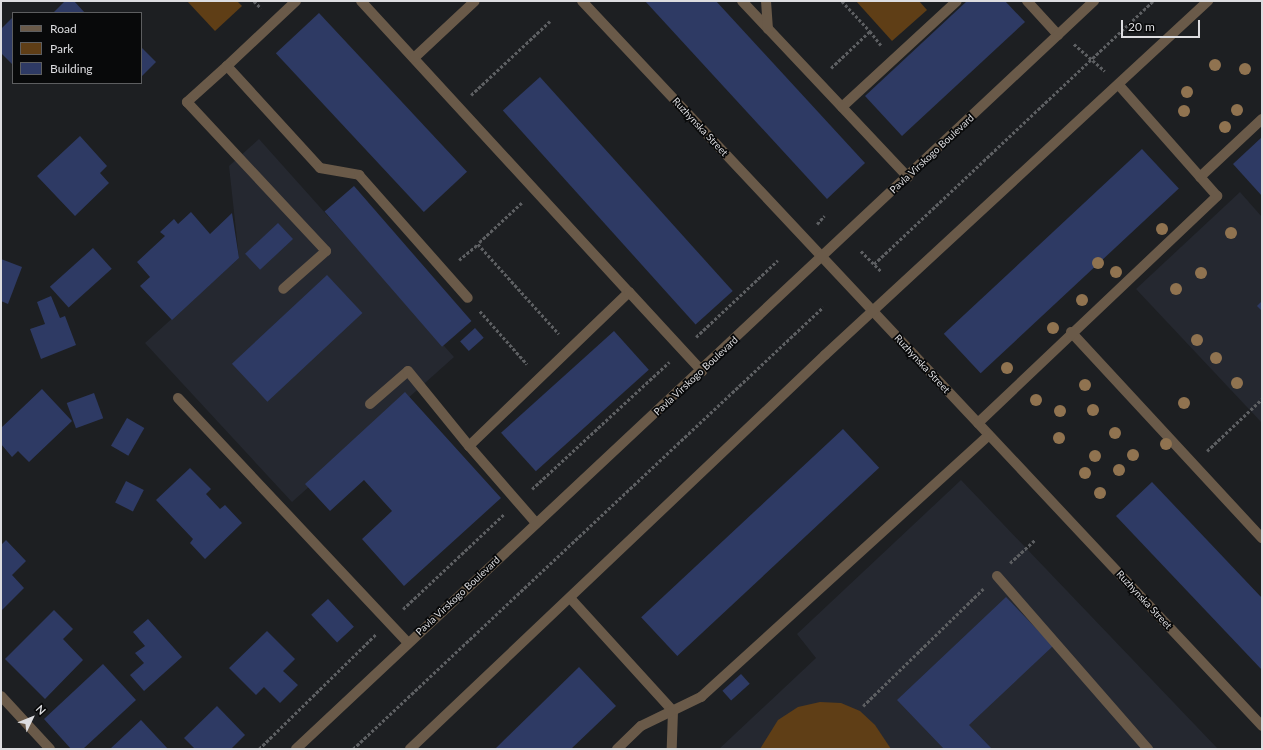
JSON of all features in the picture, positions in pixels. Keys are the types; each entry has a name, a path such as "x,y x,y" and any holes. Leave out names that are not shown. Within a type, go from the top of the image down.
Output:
{"street":[{"path":"283,289 326,251 187,102 296,1"},
{"path":"361,1 536,189 628,292 702,371"},
{"path":"414,58 475,1"},
{"name":"Ruzhynska Street","path":"582,1 1262,726"},
{"path":"742,1 908,177"},
{"path":"766,1 768,28"},
{"path":"842,107 957,1"},
{"path":"1027,1 1058,35"},
{"name":"Pavla Virskogo Boulevard","path":"296,749 536,523 823,258 1094,1"},
{"path":"410,749 572,599 873,311 1208,1"},
{"path":"227,66 320,168 359,175 468,298"},
{"path":"978,423 1071,332 1217,196 1118,84"},
{"path":"1200,177 1262,119"},
{"path":"469,446 628,292"},
{"path":"1071,332 1262,538"},
{"path":"370,404 408,371 469,446 536,523"},
{"path":"178,398 408,643"},
{"path":"617,749 641,726 701,697 988,435"},
{"path":"997,576 1148,749"},
{"path":"572,599 673,711 672,749"},
{"path":"1,696 50,749"}],"path":[{"path":"842,1 870,32 892,61"},
{"path":"874,264 1153,1"},
{"path":"459,106 550,22"},
{"path":"817,80 870,32"},
{"path":"1058,35 1092,59 1118,84"},
{"path":"445,272 478,244 536,189"},
{"path":"478,244 572,347"},
{"path":"861,251 881,271"},
{"path":"768,267 778,260"},
{"path":"468,298 540,378"},
{"path":"353,749 824,307"},
{"path":"1194,464 1262,399"},
{"path":"863,706 1036,539"}],"shaded area":[{"path":"259,139 454,357 292,502 145,343 239,258 229,166"},
{"path":"1240,192 1262,217 1262,423 1136,289"},
{"path":"961,480 1218,749 719,749 816,658 797,634"}],"green space":[{"path":"187,1 237,1 242,6 215,31"},
{"path":"856,1 919,1 927,10 892,41"},
{"path":"820,702 841,703 860,711 875,725 891,749 760,749 778,720 798,707"}],"building":[{"path":"65,1 74,1 84,12 54,12"},
{"path":"645,1 716,1 865,163 827,199"},
{"path":"967,1 1005,1 1025,22 902,136 865,96"},
{"path":"319,13 467,172 424,212 276,53"},
{"path":"12,18 12,64 1,53 1,29"},
{"path":"142,48 156,62 142,76"},
{"path":"540,77 733,291 696,324 503,110"},
{"path":"80,136 107,166 100,173 109,183 75,216 37,176"},
{"path":"1262,137 1262,196 1233,164"},
{"path":"1142,149 1179,188 981,373 944,334"},
{"path":"354,186 471,321 442,347 325,212"},
{"path":"191,212 210,234 232,213 239,258 172,320 140,286 150,277 137,262 165,236 160,232 174,219 178,224"},
{"path":"278,223 293,239 260,270 245,254"},
{"path":"93,248 112,269 69,308 50,287"},
{"path":"1,259 22,267 8,304 1,301"},
{"path":"327,275 362,313 267,402 232,364"},
{"path":"51,296 60,318 65,316 76,345 41,359 30,329 45,324 37,302"},
{"path":"1262,301 1262,311 1257,306"},
{"path":"475,328 484,338 469,351 460,341"},
{"path":"614,331 649,370 536,471 501,433"},
{"path":"42,389 72,421 29,462 18,451 12,457 1,444 1,428"},
{"path":"405,392 501,498 404,586 362,539 392,511 364,480 330,511 305,484"},
{"path":"94,393 103,418 76,428 67,403"},
{"path":"127,418 144,428 128,456 111,446"},
{"path":"843,429 879,468 677,656 641,617"},
{"path":"190,468 211,489 206,494 220,509 225,505 242,523 205,559 190,543 193,539 156,500"},
{"path":"126,481 144,490 133,511 115,502"},
{"path":"1152,482 1262,598 1262,670 1116,516"},
{"path":"6,540 26,561 12,575 24,588 1,611 1,545"},
{"path":"1006,597 1053,646 969,725 992,749 944,749 897,700"},
{"path":"328,599 354,627 337,642 311,615"},
{"path":"54,610 73,629 63,639 83,660 45,699 5,659"},
{"path":"148,619 182,657 144,691 130,675 144,663 135,653 145,646 133,632"},
{"path":"267,631 295,659 283,671 298,685 280,703 264,687 256,695 229,668"},
{"path":"103,664 136,700 83,749 71,749 44,719"},
{"path":"579,667 616,706 571,749 495,749"},
{"path":"741,674 750,684 731,700 722,691"},
{"path":"217,706 245,735 231,749 195,749 184,738"},
{"path":"141,720 168,749 110,749"}]}
